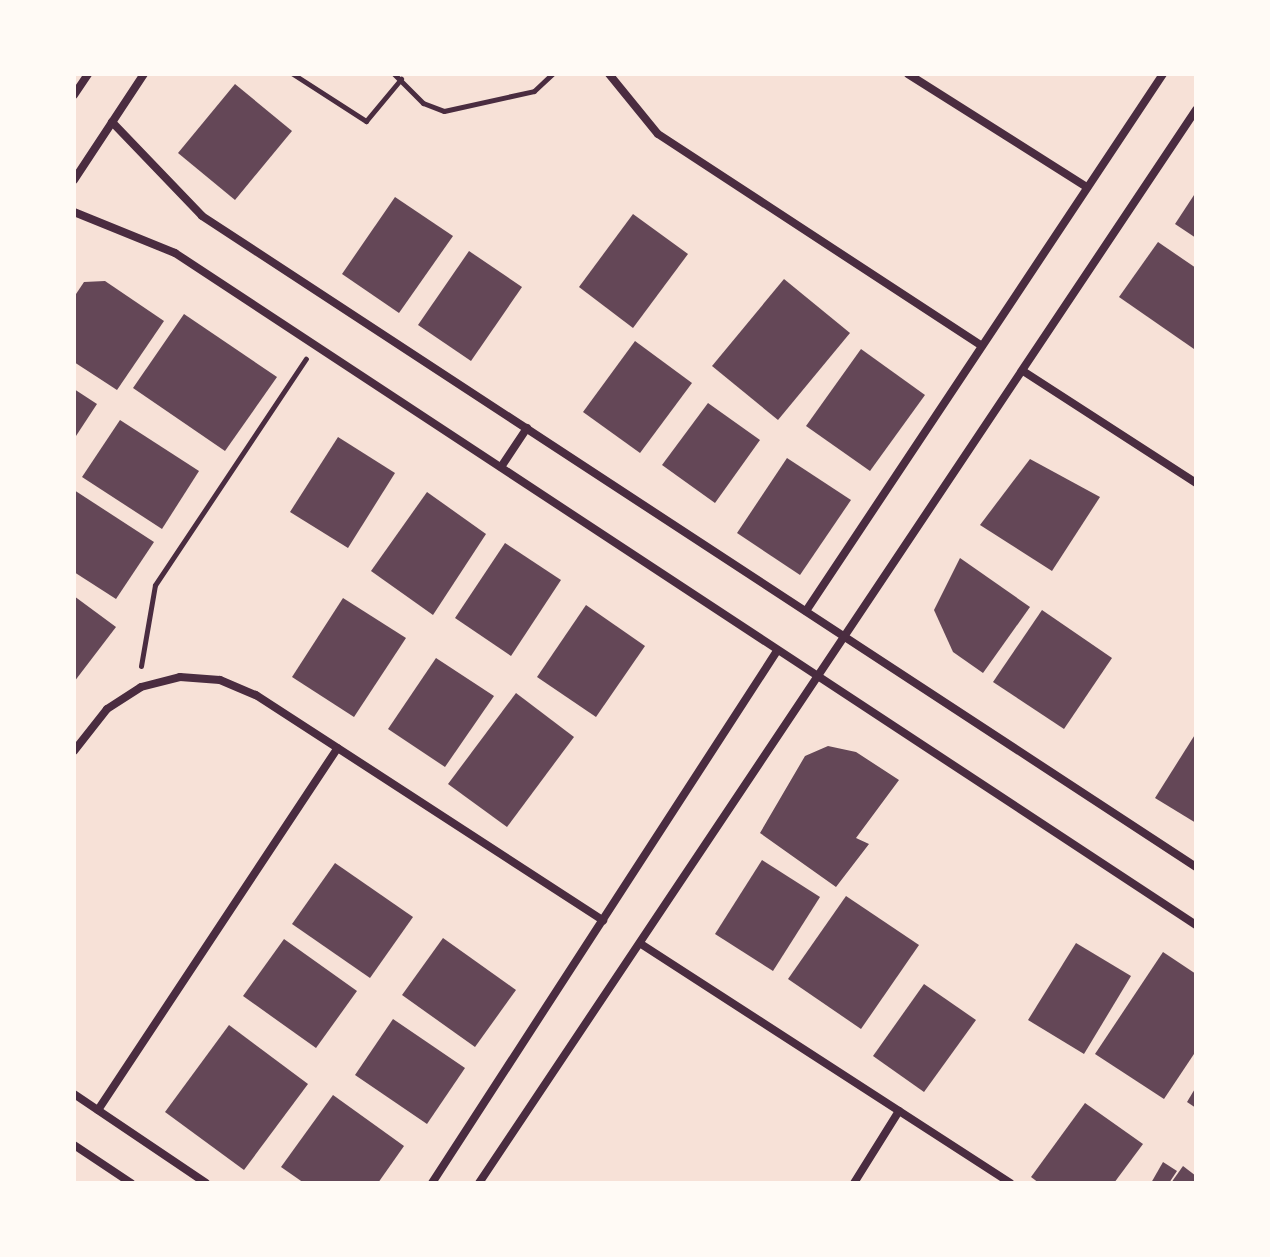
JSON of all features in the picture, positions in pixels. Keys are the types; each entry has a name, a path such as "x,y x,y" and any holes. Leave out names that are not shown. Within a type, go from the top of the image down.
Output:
{"street":[{"path":"74,95 88,74"},
{"path":"74,180 144,74"},
{"path":"609,74 658,134 982,346"},
{"path":"908,74 1087,187"},
{"path":"806,611 1163,74"},
{"path":"479,1183 820,679 1196,110"},
{"path":"112,122 202,216 1196,867"},
{"path":"74,212 162,246 1196,925"},
{"path":"1023,371 1196,483"},
{"path":"501,467 527,428"},
{"path":"432,1183 777,651"},
{"path":"74,751 107,709 141,687 180,677 220,680 338,748 603,920"},
{"path":"98,1110 338,748"},
{"path":"641,944 1010,1183"},
{"path":"74,1094 206,1183"},
{"path":"854,1183 899,1111"},
{"path":"74,1145 131,1183"}],"path":[{"path":"293,74 366,121 401,79"},
{"path":"394,74 423,103 444,111 534,91 552,74"},
{"path":"141,687 143,626 155,585 315,345"}],"building":[{"path":"235,84 292,131 235,200 178,153"},
{"path":"1196,192 1196,238 1175,224"},
{"path":"395,197 453,236 399,313 342,274"},
{"path":"633,214 688,254 633,328 579,287"},
{"path":"1158,242 1196,268 1194,349 1119,297"},
{"path":"469,251 522,287 471,361 418,325"},
{"path":"784,279 850,333 778,420 712,366"},
{"path":"105,281 164,321 117,390 74,362 74,297 84,282"},
{"path":"184,314 277,377 225,451 133,388"},
{"path":"635,341 692,383 640,453 583,412"},
{"path":"861,349 925,395 870,471 806,426"},
{"path":"74,389 97,404 74,439"},
{"path":"708,403 760,440 715,503 662,465"},
{"path":"120,420 199,471 162,529 82,477"},
{"path":"338,437 395,473 348,548 290,512"},
{"path":"787,458 851,500 800,575 737,533"},
{"path":"1030,459 1100,497 1052,571 980,525"},
{"path":"74,490 154,542 116,599 74,572"},
{"path":"427,492 486,534 433,615 371,571"},
{"path":"505,543 561,580 511,656 455,618"},
{"path":"960,558 1030,607 983,673 953,652 934,610"},
{"path":"74,596 116,627 74,682"},
{"path":"343,598 406,638 354,717 292,677"},
{"path":"586,605 645,646 596,717 537,677"},
{"path":"1042,610 1112,658 1064,729 993,682"},
{"path":"436,658 494,696 445,767 388,729"},
{"path":"516,693 574,737 507,827 448,784"},
{"path":"1196,733 1196,823 1155,798"},
{"path":"828,746 856,752 899,780 856,838 869,844 836,887 760,833 805,756"},
{"path":"762,860 820,897 773,971 715,934"},
{"path":"335,863 413,917 370,978 292,924"},
{"path":"846,896 919,945 861,1029 788,979"},
{"path":"443,938 516,990 475,1047 402,995"},
{"path":"284,939 357,991 316,1048 243,996"},
{"path":"1076,943 1131,976 1084,1054 1028,1020"},
{"path":"1163,952 1196,974 1196,1051 1164,1099 1095,1054"},
{"path":"924,984 976,1020 924,1092 873,1056"},
{"path":"393,1019 465,1068 427,1124 355,1075"},
{"path":"229,1025 308,1084 244,1170 165,1112"},
{"path":"1196,1087 1196,1108 1187,1102"},
{"path":"333,1095 404,1146 378,1183 304,1183 281,1167"},
{"path":"1085,1103 1143,1144 1114,1183 1039,1183 1031,1177"},
{"path":"1163,1162 1177,1171 1169,1183 1151,1183"},
{"path":"1183,1166 1196,1176 1196,1183 1171,1183"}]}
